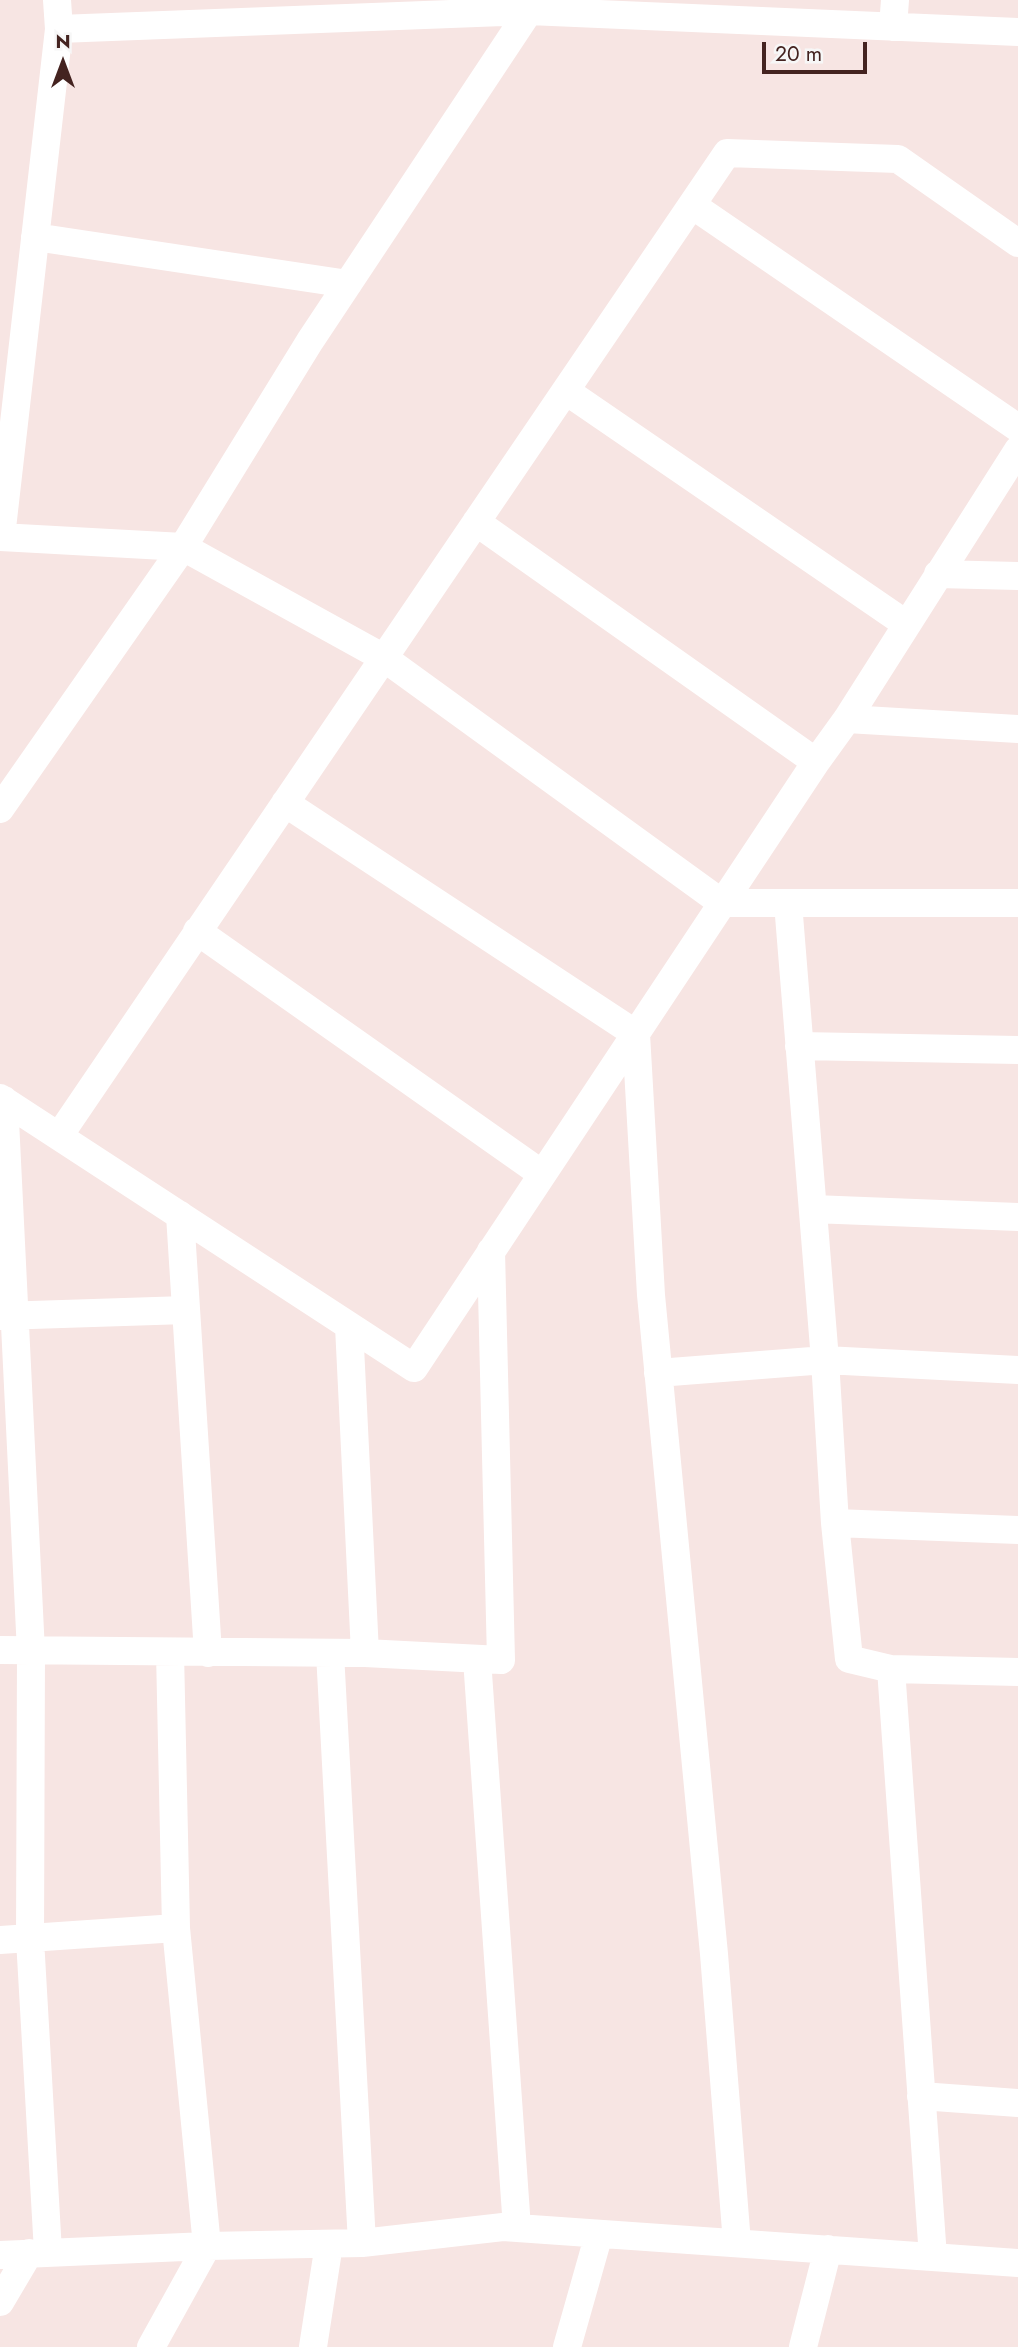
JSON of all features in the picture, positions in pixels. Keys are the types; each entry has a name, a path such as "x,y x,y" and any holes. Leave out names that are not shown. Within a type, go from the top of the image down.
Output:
{"street":[{"path":"57,0 58,29 1,537 183,547 384,657 722,902 1018,902"},
{"path":"58,29 531,5 894,13 1018,32"},
{"path":"3,800 183,547 310,341 531,5"},
{"path":"58,1136 727,153 898,159 1018,243"},
{"path":"692,205 1018,428"},
{"path":"35,237 348,284"},
{"path":"566,391 906,624"},
{"path":"2,1099 414,1368 846,719 1018,450"},
{"path":"476,522 816,762"},
{"path":"938,574 1018,576"},
{"path":"846,719 1018,729"},
{"path":"285,803 636,1034"},
{"path":"788,902 825,1360 835,1523 849,1660 891,1669 1018,1672"},
{"path":"197,931 542,1174"},
{"path":"636,1034 651,1295 715,1954 737,2243"},
{"path":"799,1046 1018,1051"},
{"path":"0,2301 38,2253 30,1939 31,1652 7,1316 2,1099"},
{"path":"813,1209 1018,1217"},
{"path":"180,1215 208,1653"},
{"path":"0,1650 365,1653 501,1660 491,1251"},
{"path":"7,1316 186,1310"},
{"path":"349,1326 365,1653"},
{"path":"658,1373 825,1360 1018,1370"},
{"path":"835,1523 1018,1530"},
{"path":"151,2347 207,2246 176,1928 170,1652"},
{"path":"330,1653 362,2243"},
{"path":"478,1659 517,2228"},
{"path":"891,1669 933,2257"},
{"path":"0,1940 176,1928"},
{"path":"921,2096 1018,2103"},
{"path":"0,2255 207,2246 362,2243 503,2227 1018,2263"},
{"path":"567,2347 599,2234"},
{"path":"313,2347 329,2244"},
{"path":"803,2347 828,2249"}]}
